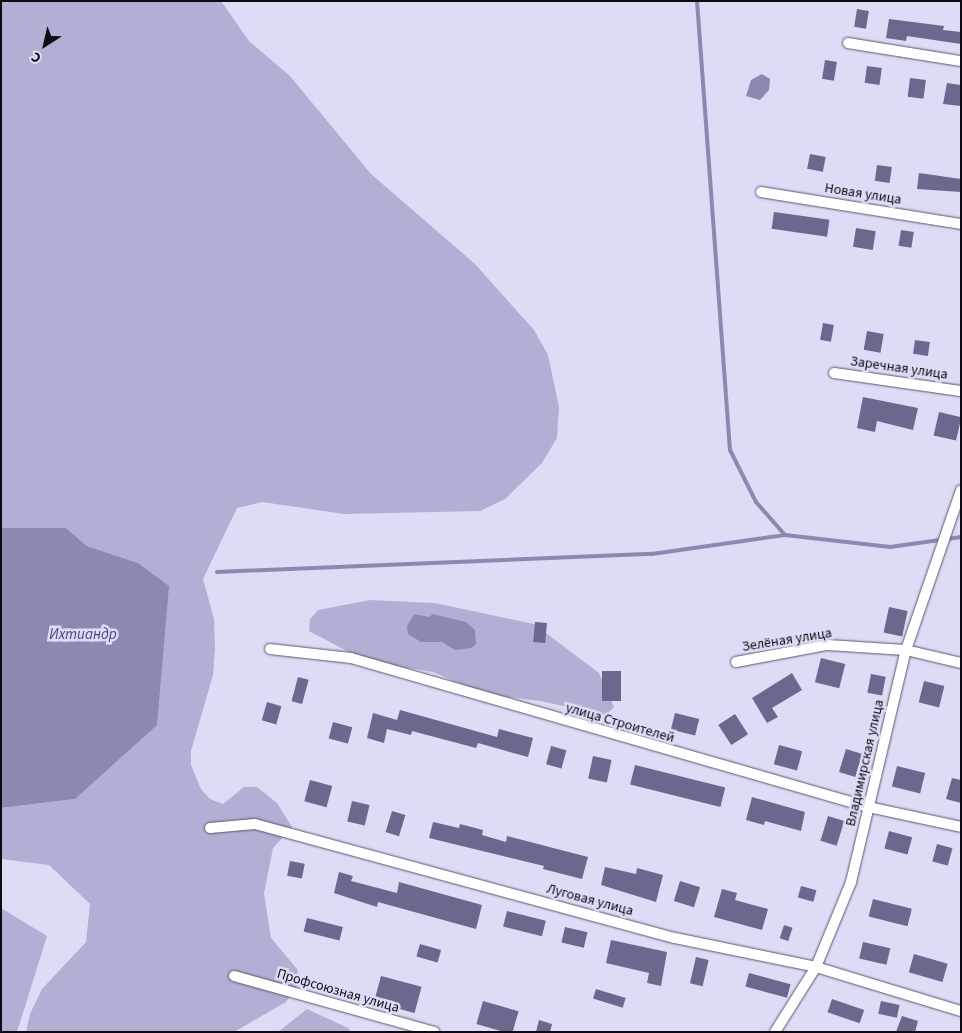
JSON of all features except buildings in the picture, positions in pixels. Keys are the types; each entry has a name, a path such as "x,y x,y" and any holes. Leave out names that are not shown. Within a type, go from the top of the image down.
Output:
{"street":[{"path":"848,43 961,61"},
{"name":"Новая улица","path":"761,192 961,224"},
{"name":"Заречная улица","path":"834,372 961,390"},
{"name":"Владимирская улица","path":"775,1032 816,967 851,882 906,650 943,549 947,529 961,490"},
{"name":"Зелёная улица","path":"736,662 827,645 906,650 961,663"},
{"name":"улица Строителей","path":"270,649 351,658 868,807 961,827"},
{"name":"Луговая улица","path":"210,828 255,824 675,938 816,967 961,1011"},
{"name":"Профсоюзная улица","path":"234,976 434,1032"}],"shaded area":[{"path":"1,1 221,1 249,41 290,76 371,174 475,264 534,330 548,355 559,407 557,438 542,463 505,499 480,511 344,514 262,502 237,508 203,579 214,619 215,649 213,675 191,751 191,765 201,789 210,799 223,804 244,787 257,787 277,803 292,827 273,848 264,893 271,938 297,969 300,982 286,1002 234,1032 26,1032 30,1014 42,989 86,942 90,904 49,865 1,859 1,808 75,799 138,563 87,546 66,528 1,528"},
{"path":"370,600 435,603 534,624 599,673 614,707 606,715 540,701 484,694 433,672 366,661 309,631 310,619 318,610"},
{"path":"1,908 47,936 17,1032 1,1032"},
{"path":"307,1009 348,1028 351,1032 278,1032"}],"water":[{"path":"762,74 770,79 769,90 760,100 746,96 751,80"},
{"name":"Ихтиандр","path":"1,528 66,528 87,546 138,563 169,586 157,725 75,799 1,808"},
{"path":"414,614 429,617 433,614 466,622 475,630 476,644 471,648 455,650 442,642 421,642 408,634 407,626"}],"waterway":[{"path":"697,1 730,450 756,502 785,535"},
{"path":"217,572 652,554 785,535 890,547 961,537"}]}
